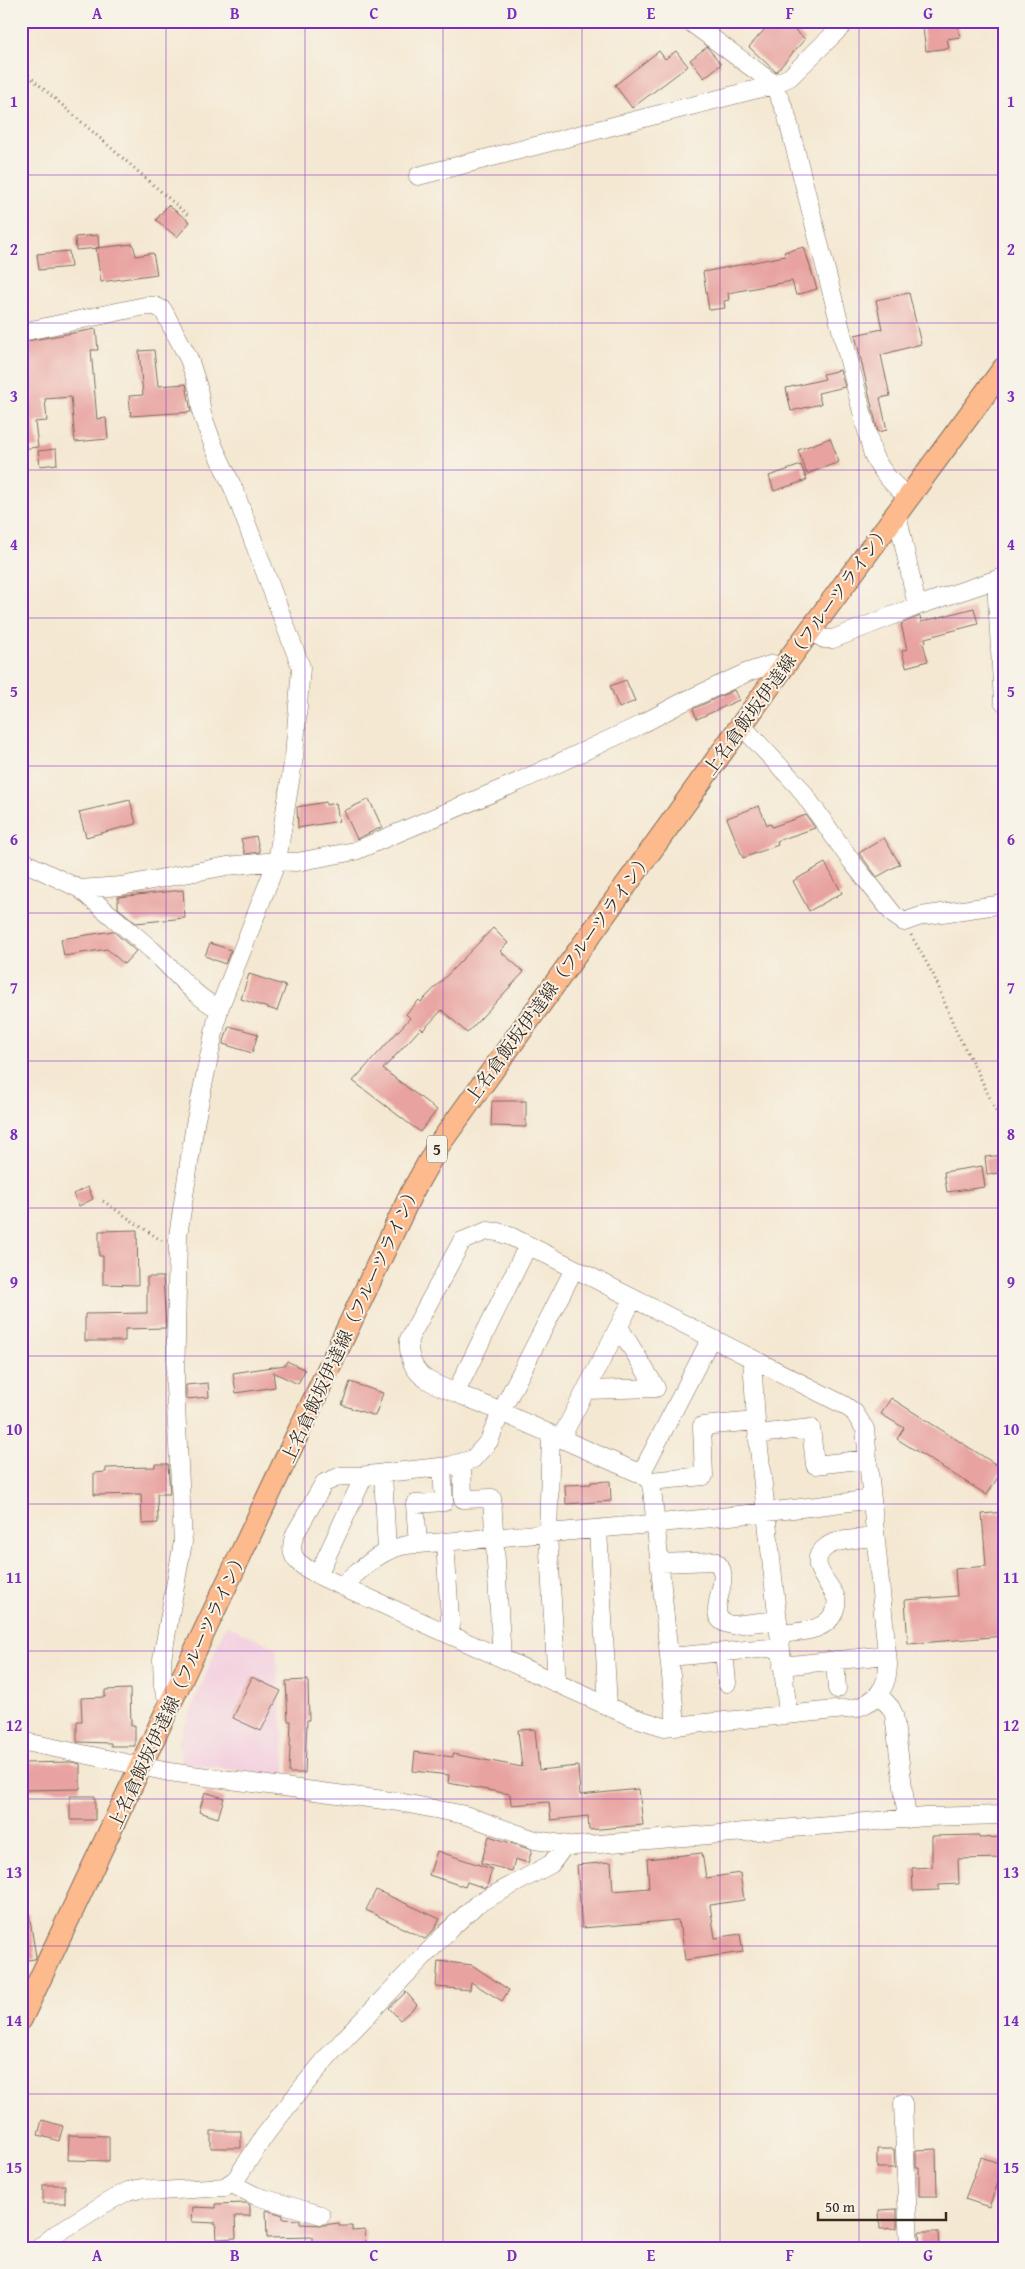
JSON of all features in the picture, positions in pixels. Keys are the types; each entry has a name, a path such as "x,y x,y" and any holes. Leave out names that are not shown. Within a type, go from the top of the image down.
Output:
{"main road":[{"name":"上名倉飯坂伊達線（フルーツライン）","path":"21,2019 143,1765 412,1192 438,1146 810,630 1004,368"}],"street":[{"path":"689,21 773,85 786,113 873,455 886,477 896,488 903,505 917,606"},
{"path":"418,176 773,85 790,77 847,21"},
{"path":"22,332 145,306 155,306 163,310 189,359 198,387 202,414 234,490 301,667 294,757 277,860 219,1009 194,1124 178,1252 175,1412 183,1542 162,1659 163,1686 165,1693 173,1700"},
{"path":"810,630 824,639 833,639 917,606 1000,578 1003,702"},
{"path":"80,889 121,886 227,866 277,860 296,862 355,851 518,782 748,672 773,664 784,666"},
{"path":"741,726 799,787 852,862 894,915 904,922 921,916 1004,904"},
{"path":"21,858 28,864 80,889 154,952 194,992 219,1009"},
{"path":"574,1269 501,1412 489,1441 483,1449 473,1459 442,1467 364,1476 341,1476 324,1483 292,1543 295,1559 303,1567 608,1706 649,1723 664,1727 856,1708 873,1701 879,1695 888,1674 887,1655 875,1537 872,1499 868,1459 865,1429 854,1412 844,1405 752,1358 711,1338 633,1299 574,1269 528,1246 498,1232 488,1231 462,1241 409,1339 409,1354 416,1370 426,1378 456,1392 501,1412 556,1436 645,1478 704,1476 702,1426 811,1428 815,1465 868,1459"},
{"path":"456,1392 528,1246"},
{"path":"557,1683 548,1535 556,1436 586,1390 633,1299"},
{"path":"586,1390 656,1388 619,1327"},
{"path":"645,1478 711,1338"},
{"path":"752,1358 757,1428 788,1714"},
{"path":"462,1462 463,1499 492,1498 502,1658"},
{"path":"418,1544 415,1504 444,1502 442,1467"},
{"path":"383,1473 387,1550"},
{"path":"318,1575 364,1476"},
{"path":"645,1478 652,1489 676,1725"},
{"path":"342,1586 379,1554 387,1550 418,1544 656,1525 766,1514 872,1499"},
{"path":"598,1530 608,1706"},
{"path":"670,1657 724,1652 779,1634 807,1631 823,1625 834,1613 836,1603 835,1594 821,1576 819,1568 820,1554 826,1548 836,1543 875,1537"},
{"path":"445,1542 451,1635"},
{"path":"660,1563 714,1561 720,1566 723,1580 716,1603 716,1609 722,1620 727,1624 779,1634"},
{"path":"724,1652 727,1683"},
{"path":"782,1666 887,1655"},
{"path":"835,1660 837,1689"},
{"path":"879,1695 891,1708 894,1715 907,1819"},
{"path":"21,1741 143,1765 169,1772 399,1802 465,1815 535,1840 565,1845 645,1841 907,1819 1004,1815"},
{"path":"40,2247 64,2228 128,2191 142,2188 160,2191 225,2187 236,2179 264,2134 324,2061 450,1929 477,1904 551,1864 565,1845"},
{"path":"903,2103 909,2248"},
{"path":"230,2183 256,2196 321,2216"}],"path":[{"path":"21,70 190,217"},
{"path":"904,922 934,976 956,1031 1004,1128"},
{"path":"102,1201 178,1252"}],"shaded area":[{"path":"226,1625 276,1648 286,1777 182,1763 178,1742"}],"building":[{"path":"772,21 785,21 805,39 776,72 749,47"},
{"path":"922,21 957,21 960,37 947,39 949,48 926,51"},
{"path":"707,47 721,64 704,78 690,60"},
{"path":"659,51 665,59 676,51 688,66 632,108 615,85"},
{"path":"168,205 190,222 177,237 156,220"},
{"path":"98,235 99,248 76,250 75,237"},
{"path":"133,244 136,256 153,253 157,274 101,282 96,248"},
{"path":"804,247 817,289 796,295 792,281 728,293 729,300 724,301 725,308 709,310 703,272 785,256 784,252"},
{"path":"69,251 71,267 39,270 37,254"},
{"path":"909,293 921,344 881,355 890,396 880,398 887,430 878,432 855,335 882,329 876,300"},
{"path":"96,329 98,350 91,350 97,419 106,418 108,439 75,442 71,397 45,399 47,421 35,422 38,447 21,449 21,342"},
{"path":"154,350 158,386 186,384 191,412 131,416 129,396 143,395 139,351"},
{"path":"840,370 845,387 818,393 821,404 791,411 786,388 825,379 823,374"},
{"path":"830,438 839,462 807,474 798,450"},
{"path":"56,449 57,464 40,466 38,451"},
{"path":"801,465 807,480 774,491 769,476"},
{"path":"974,608 978,624 925,638 926,642 923,643 928,661 906,667 902,651 907,649 901,624 920,616 921,622"},
{"path":"626,680 635,701 619,708 610,686"},
{"path":"734,690 739,700 697,719 693,709"},
{"path":"369,799 382,827 357,839 344,811"},
{"path":"130,800 136,824 86,837 79,812"},
{"path":"326,802 326,805 336,803 339,821 298,828 297,807"},
{"path":"759,806 767,825 771,824 772,827 806,815 815,828 777,841 778,845 743,858 727,818"},
{"path":"256,836 260,852 245,854 241,839"},
{"path":"884,838 900,864 877,877 859,853"},
{"path":"825,863 842,893 809,911 793,881"},
{"path":"183,890 185,918 136,923 118,908 118,897"},
{"path":"493,928 508,943 500,951 524,972 467,1033 442,1010 423,1030 421,1028 383,1069 437,1110 420,1132 353,1081 410,1018 406,1014 419,1000 421,1002"},
{"path":"113,931 136,951 124,964 107,949 64,956 61,939"},
{"path":"210,943 231,950 225,964 205,956"},
{"path":"249,974 286,986 277,1011 241,999"},
{"path":"229,1026 258,1034 252,1053 223,1044"},
{"path":"492,1101 526,1101 526,1127 491,1126"},
{"path":"1004,1155 1004,1173 987,1174 985,1157"},
{"path":"982,1166 985,1187 947,1192 944,1172"},
{"path":"88,1187 93,1199 79,1206 73,1194"},
{"path":"137,1230 138,1285 103,1284 103,1256 99,1256 99,1231"},
{"path":"147,1277 163,1277 166,1328 125,1329 125,1341 85,1341 85,1314 147,1313"},
{"path":"287,1361 305,1370 298,1384 273,1372 275,1387 236,1393 233,1373 285,1365"},
{"path":"350,1382 383,1393 375,1416 342,1405"},
{"path":"208,1383 209,1397 186,1399 186,1385"},
{"path":"891,1398 1003,1469 987,1495 897,1439 904,1428 881,1414"},
{"path":"155,1464 168,1464 170,1494 157,1494 158,1523 142,1524 141,1494 94,1495 94,1473 106,1472 106,1468 155,1467"},
{"path":"610,1481 611,1501 566,1504 565,1485"},
{"path":"1004,1512 1004,1636 908,1644 905,1600 957,1596 955,1569 986,1566 982,1514"},
{"path":"252,1677 281,1691 261,1731 233,1718"},
{"path":"308,1680 309,1720 307,1720 305,1773 289,1773 291,1721 288,1721 286,1681"},
{"path":"130,1689 131,1726 135,1725 135,1746 111,1746 111,1743 77,1742 77,1721 82,1721 81,1698 105,1697 105,1690"},
{"path":"535,1729 539,1770 578,1766 580,1795 639,1789 643,1825 589,1830 588,1816 551,1820 549,1802 511,1805 510,1794 448,1783 449,1775 413,1771 415,1752 453,1757 453,1754 522,1767 518,1730"},
{"path":"72,1762 80,1764 80,1789 24,1790 24,1763"},
{"path":"205,1792 224,1798 218,1818 199,1812"},
{"path":"70,1796 95,1796 95,1820 70,1820"},
{"path":"979,1835 979,1838 1004,1837 1004,1858 958,1859 959,1884 939,1885 939,1890 913,1891 912,1868 932,1867 932,1836"},
{"path":"489,1836 532,1850 528,1863 515,1859 512,1871 481,1863"},
{"path":"437,1851 492,1869 487,1886 485,1888 467,1882 465,1887 429,1875"},
{"path":"702,1853 706,1878 740,1873 744,1900 710,1905 715,1938 740,1934 743,1952 685,1960 681,1928 679,1928 678,1920 582,1928 577,1865 611,1862 613,1891 649,1888 647,1859"},
{"path":"376,1890 440,1919 434,1930 425,1939 366,1910"},
{"path":"29,1913 36,1957 35,1959 21,1961 21,1914"},
{"path":"438,1961 472,1965 509,1990 502,2001 471,1982 470,1990 436,1987"},
{"path":"406,1992 417,2005 400,2020 389,2008"},
{"path":"42,2120 63,2126 59,2141 38,2135"},
{"path":"211,2131 241,2131 241,2148 211,2148"},
{"path":"69,2135 109,2136 109,2161 68,2160"},
{"path":"877,2149 894,2149 895,2168 877,2168"},
{"path":"936,2149 937,2196 919,2196 919,2167 916,2167 916,2150"},
{"path":"981,2157 1004,2165 1004,2185 998,2183 989,2207 965,2199"},
{"path":"43,2185 65,2185 65,2203 43,2203"},
{"path":"246,2203 250,2205 250,2216 235,2216 236,2238 217,2239 216,2223 192,2222 193,2207 216,2208 216,2204"},
{"path":"897,2209 897,2228 880,2229 879,2210"},
{"path":"266,2210 283,2215 283,2219 300,2220 300,2224 323,2225 339,2223 339,2226 352,2226 352,2231 365,2230 366,2246 312,2248 312,2237 267,2238"},
{"path":"919,2232 938,2232 939,2248 920,2248"}]}
